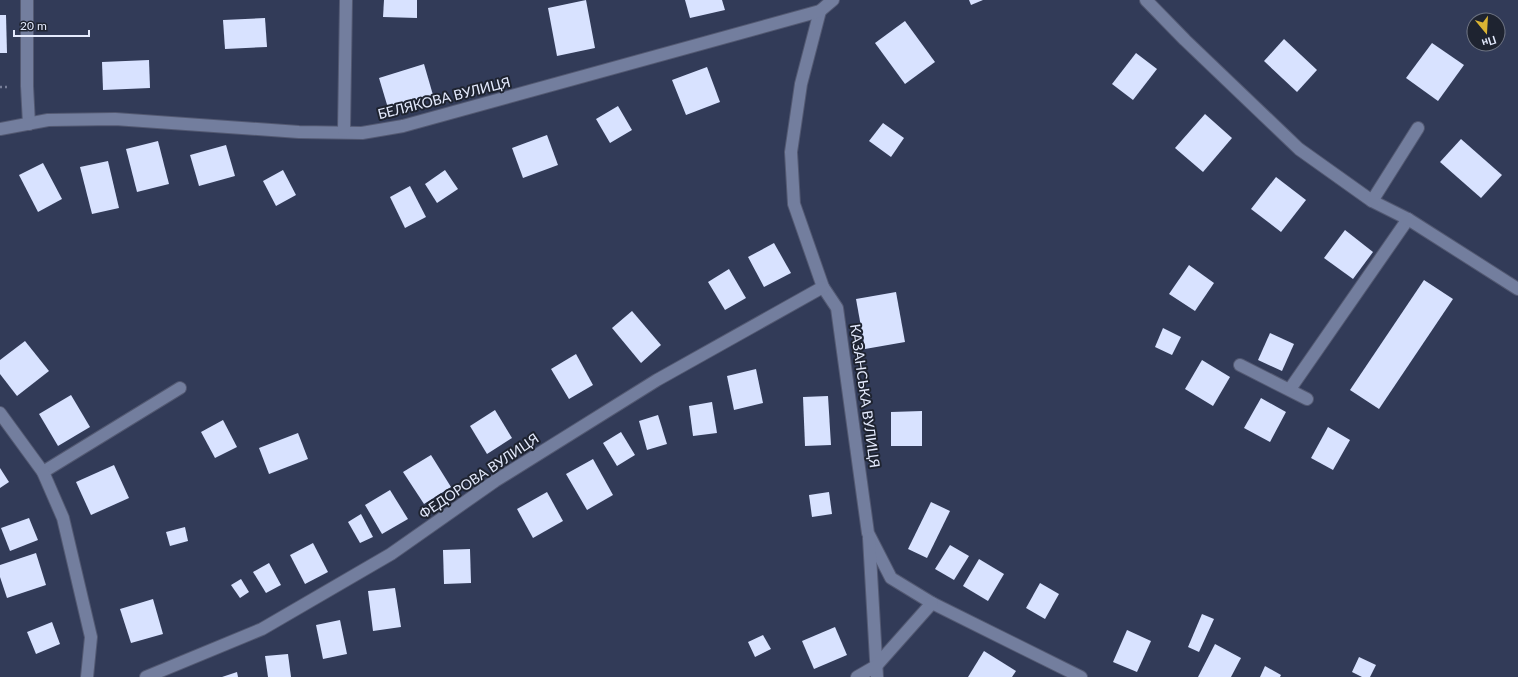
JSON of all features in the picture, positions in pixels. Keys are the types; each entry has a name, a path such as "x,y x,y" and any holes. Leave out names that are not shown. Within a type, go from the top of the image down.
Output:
{"street":[{"path":"27,0 29,124"},
{"path":"344,131 346,0"},
{"name":"БЕЛЯКОВА ВУЛИЦЯ","path":"0,129 48,120 115,119 298,132 344,131 362,133 403,126 820,11 833,0"},
{"path":"1146,0 1184,40 1300,149 1372,201 1408,220 1518,289"},
{"name":"КАЗАНСЬКА ВУЛИЦЯ","path":"820,11 801,84 790,152 794,204 823,287 837,308 868,533 891,578 932,602 1081,677"},
{"path":"1372,201 1418,128"},
{"path":"1290,389 1408,220"},
{"name":"ФЕДОРОВА ВУЛИЦЯ","path":"146,677 262,629 391,554 494,481 650,384 823,287"},
{"path":"1240,365 1290,389 1307,399"},
{"path":"43,472 180,388"},
{"path":"0,413 43,472 63,518 91,637 87,677"},
{"path":"868,533 876,671"},
{"path":"857,677 876,671 932,602"}],"building":[{"path":"384,0 417,0 417,18 383,17"},
{"path":"586,0 595,48 557,56 548,8"},
{"path":"685,0 722,0 725,10 690,18"},
{"path":"969,0 983,0 971,5"},
{"path":"0,15 6,15 7,53 0,53"},
{"path":"265,18 267,47 225,49 223,20"},
{"path":"905,21 935,62 905,84 875,43"},
{"path":"1284,39 1317,70 1297,92 1264,61"},
{"path":"1432,43 1464,65 1438,101 1406,78"},
{"path":"1136,53 1157,69 1133,100 1112,84"},
{"path":"149,60 150,88 103,90 102,62"},
{"path":"424,64 433,95 388,108 379,78"},
{"path":"707,67 720,102 686,115 672,80"},
{"path":"618,106 632,130 610,143 596,119"},
{"path":"1205,114 1232,138 1203,172 1175,148"},
{"path":"883,123 904,138 891,157 869,141"},
{"path":"547,135 558,165 523,178 512,148"},
{"path":"1461,139 1502,175 1481,198 1440,162"},
{"path":"158,141 169,184 137,192 126,149"},
{"path":"226,145 235,176 199,186 190,155"},
{"path":"108,161 119,208 92,214 80,167"},
{"path":"43,163 62,199 38,212 19,175"},
{"path":"283,170 296,195 276,206 263,181"},
{"path":"445,170 458,189 437,203 425,184"},
{"path":"1276,177 1306,200 1281,232 1251,209"},
{"path":"410,186 426,217 405,228 390,197"},
{"path":"1345,230 1373,252 1353,279 1324,258"},
{"path":"774,243 791,273 764,287 748,257"},
{"path":"1189,265 1214,283 1195,311 1169,294"},
{"path":"729,269 746,298 725,310 708,282"},
{"path":"1424,280 1453,299 1379,409 1350,390"},
{"path":"896,292 905,342 865,349 856,299"},
{"path":"632,311 661,345 641,363 612,328"},
{"path":"1163,328 1181,337 1172,355 1155,347"},
{"path":"1270,333 1294,344 1282,371 1258,360"},
{"path":"25,341 49,371 17,396 0,374 0,360"},
{"path":"576,354 593,385 569,399 551,369"},
{"path":"1202,360 1230,377 1213,406 1185,389"},
{"path":"756,369 763,403 734,410 727,376"},
{"path":"71,395 90,427 58,446 39,414"},
{"path":"828,396 831,445 805,446 803,397"},
{"path":"1261,398 1286,412 1270,442 1244,428"},
{"path":"712,402 717,433 693,436 689,406"},
{"path":"495,410 512,438 487,454 470,426"},
{"path":"922,411 922,446 891,446 891,412"},
{"path":"658,415 667,444 647,450 639,421"},
{"path":"223,420 237,447 215,458 201,432"},
{"path":"1328,427 1350,440 1333,470 1311,458"},
{"path":"621,432 635,455 617,466 603,443"},
{"path":"298,433 308,459 269,474 259,448"},
{"path":"431,455 451,487 424,504 403,472"},
{"path":"593,459 613,495 587,510 566,474"},
{"path":"114,465 129,498 91,515 76,482"},
{"path":"0,468 9,482 0,488"},
{"path":"390,490 408,519 382,534 365,505"},
{"path":"547,492 563,521 533,538 517,509"},
{"path":"829,492 832,514 812,517 809,495"},
{"path":"931,502 950,511 927,558 908,549"},
{"path":"361,514 373,537 360,543 348,522"},
{"path":"29,518 38,540 10,551 1,528"},
{"path":"185,527 188,541 170,546 166,532"},
{"path":"313,543 328,572 305,584 290,555"},
{"path":"950,545 969,556 954,580 935,569"},
{"path":"470,549 471,583 444,584 443,550"},
{"path":"36,553 46,585 7,598 0,577 0,565"},
{"path":"979,559 1004,574 988,601 963,586"},
{"path":"269,563 281,585 266,593 253,572"},
{"path":"241,579 249,592 240,598 231,585"},
{"path":"1040,583 1059,594 1045,619 1026,608"},
{"path":"395,588 401,627 373,631 368,591"},
{"path":"153,599 163,634 131,643 120,609"},
{"path":"1202,614 1214,619 1199,652 1188,647"},
{"path":"340,620 347,654 323,659 316,625"},
{"path":"52,622 60,644 36,654 27,632"},
{"path":"835,627 847,655 814,669 802,641"},
{"path":"1127,630 1151,641 1137,672 1113,662"},
{"path":"763,635 771,649 755,657 748,642"},
{"path":"1215,644 1241,658 1231,677 1198,677"},
{"path":"984,651 1016,671 1012,677 968,677"},
{"path":"288,654 291,677 268,677 265,656"},
{"path":"1359,657 1376,665 1370,677 1362,677 1352,672"},
{"path":"1265,666 1281,675 1280,677 1260,677"},
{"path":"237,672 238,677 222,677"}]}
